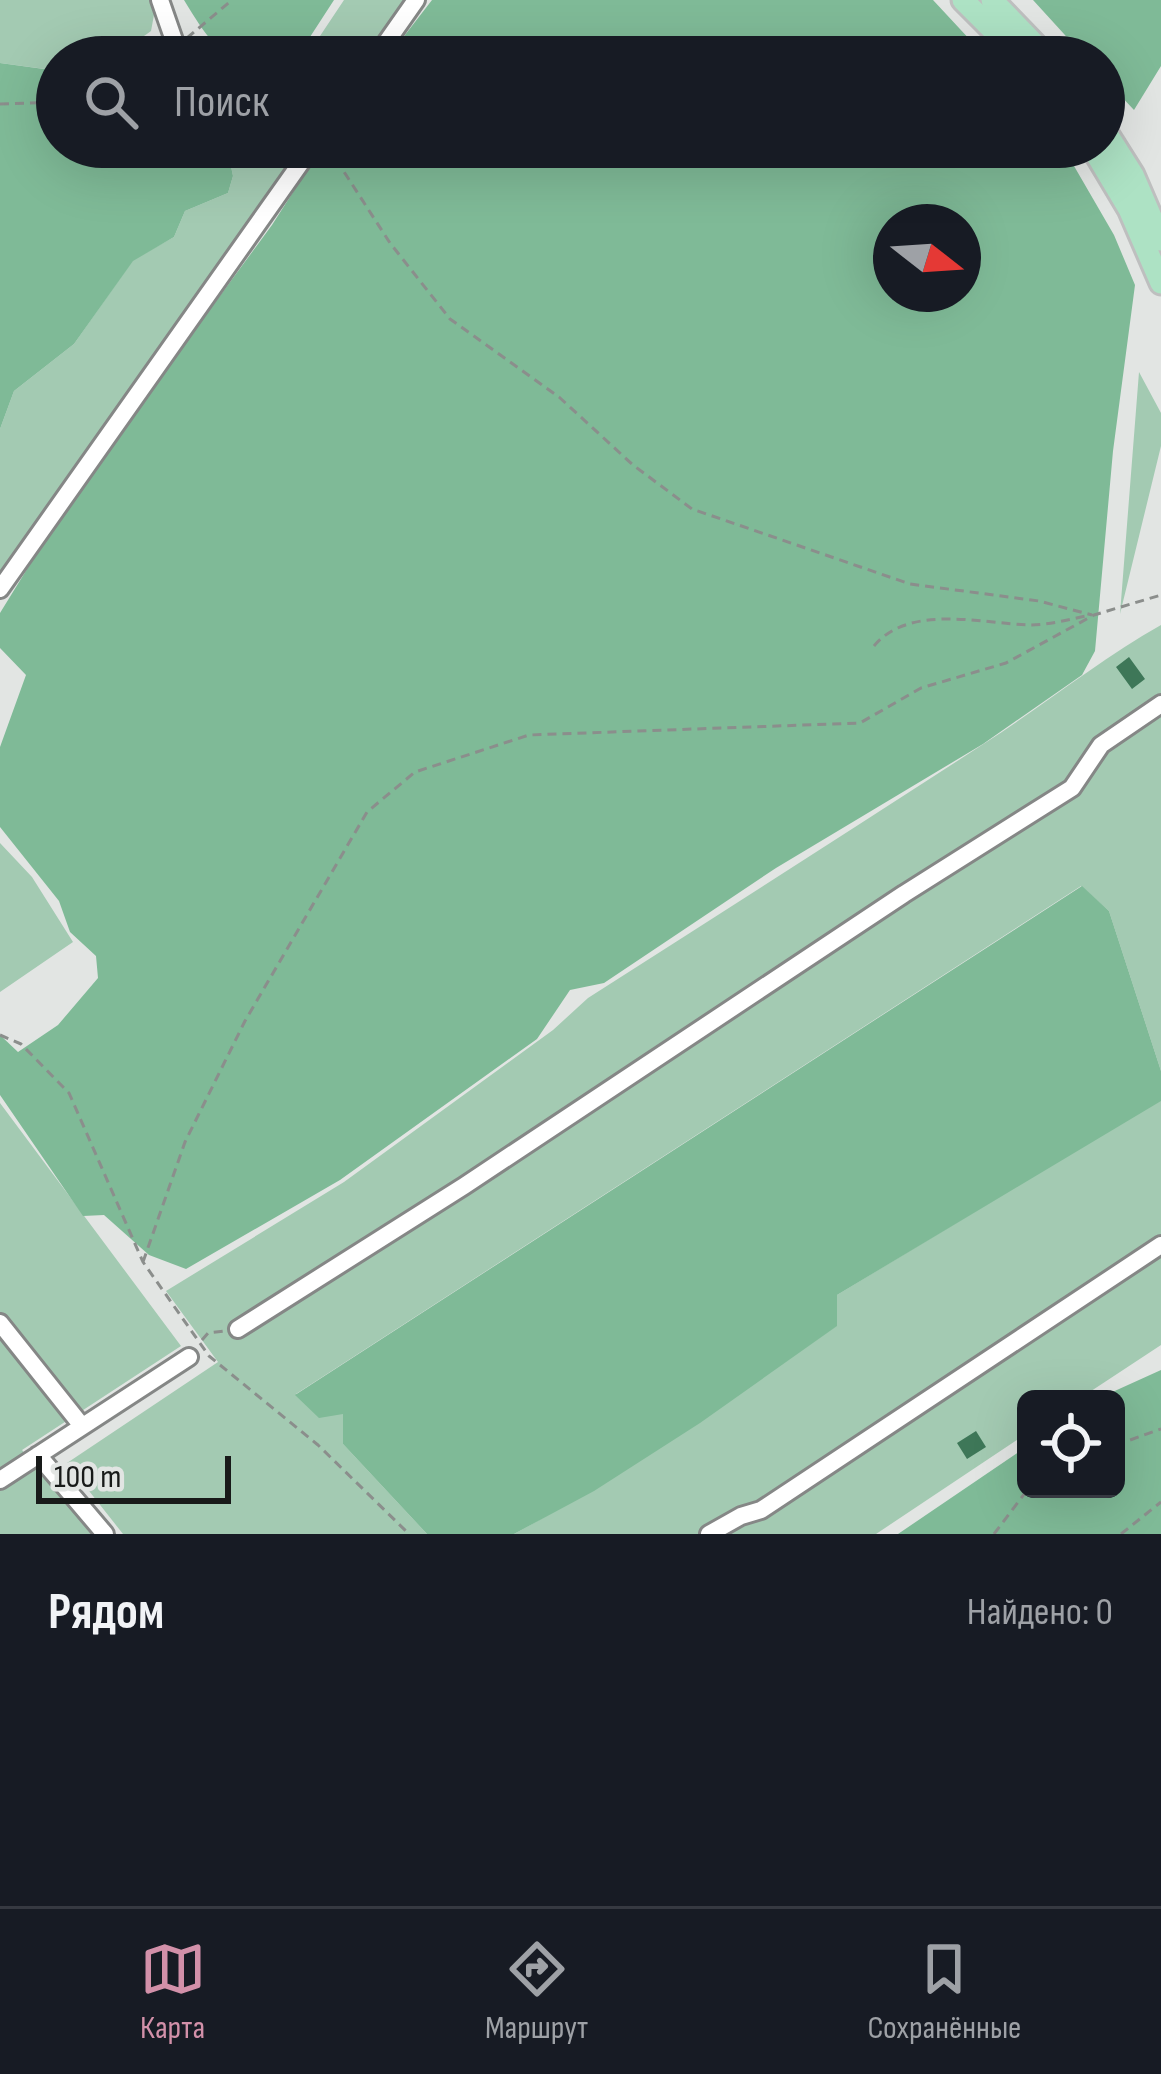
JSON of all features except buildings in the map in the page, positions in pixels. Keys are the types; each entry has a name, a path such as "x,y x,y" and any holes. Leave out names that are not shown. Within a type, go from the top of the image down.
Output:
{"main road":[{"path":"963,0 999,36"},
{"path":"992,0 1027,36"},
{"path":"1125,164 1161,240"},
{"path":"1105,168 1129,209 1161,283"}],"street":[{"path":"160,0 177,36"},
{"path":"391,36 416,0"},
{"path":"0,589 297,168"},
{"path":"238,1329 1072,788 1101,745 1161,704"},
{"path":"710,1534 761,1510 1161,1245"},
{"path":"0,1323 82,1426"},
{"path":"0,1480 194,1350"},
{"path":"38,1455 105,1534"}],"path":[{"path":"199,36 232,0"},
{"path":"0,104 36,103"},
{"path":"342,168 390,243 450,319 559,397 633,465 692,508 910,584 1039,601 1094,615"},
{"path":"874,646 888,629 937,619 1035,625 1094,615 1161,595"},
{"path":"143,1262 184,1142 245,1021 367,812 415,772 529,735 860,723 921,688 1006,663 1094,615"},
{"path":"0,1035 21,1044 69,1093 143,1262 194,1350 209,1356 318,1445 409,1534"},
{"path":"194,1350 208,1333 238,1329"},
{"path":"1125,1442 1161,1429"},
{"path":"994,1534 1021,1498"},
{"path":"1121,1534 1161,1502"}],"green space":[{"path":"0,0 153,0 156,4 151,31 144,36 36,36 36,68 0,63"},
{"path":"184,0 334,0 311,36 208,36"},
{"path":"344,0 406,0 381,36 320,36"},
{"path":"432,0 933,0 966,36 404,36"},
{"path":"1033,0 1161,0 1161,66 1134,110 1125,100 1125,36 1066,36"},
{"path":"0,63 36,68 36,168 231,168 233,176 228,193 185,211 174,237 133,261 74,344 14,391 0,429"},
{"path":"231,168 290,168 0,577 0,429 14,391 74,344 133,260 174,237 185,211 228,193"},
{"path":"309,168 1075,168 1114,235 1135,285 1113,451 1095,651 1082,675 983,744 776,868 604,983 570,990 537,1039 340,1180 186,1269 149,1255 104,1215 83,1216 0,1095 0,1035 18,1052 58,1025 98,978 96,956 70,932 59,901 0,827 0,747 26,675 0,648 0,613 69,501 272,225"},
{"path":"1139,372 1161,413 1161,446 1120,614"},
{"path":"1161,625 1161,1071 1109,911 1081,886 296,1394 343,1413 343,1444 427,1534 123,1534 67,1463 218,1362 166,1291 344,1182 553,1030 588,998"},
{"path":"0,843 32,877 73,942 0,992"},
{"path":"1082,886 1109,911 1161,1071 1161,1101 837,1295 837,1326 700,1423 594,1491 514,1534 427,1534 343,1444 343,1414 319,1418 295,1395"},
{"path":"1161,1099 1161,1345 1093,1390 1017,1390 1017,1440 876,1534 514,1534 638,1461 836,1326 837,1295"},
{"path":"0,1103 181,1346 22,1450 91,1534 0,1534"},
{"path":"1161,1370 1161,1534 898,1534 1017,1453 1017,1498 1125,1498 1125,1390 1117,1390"}]}
